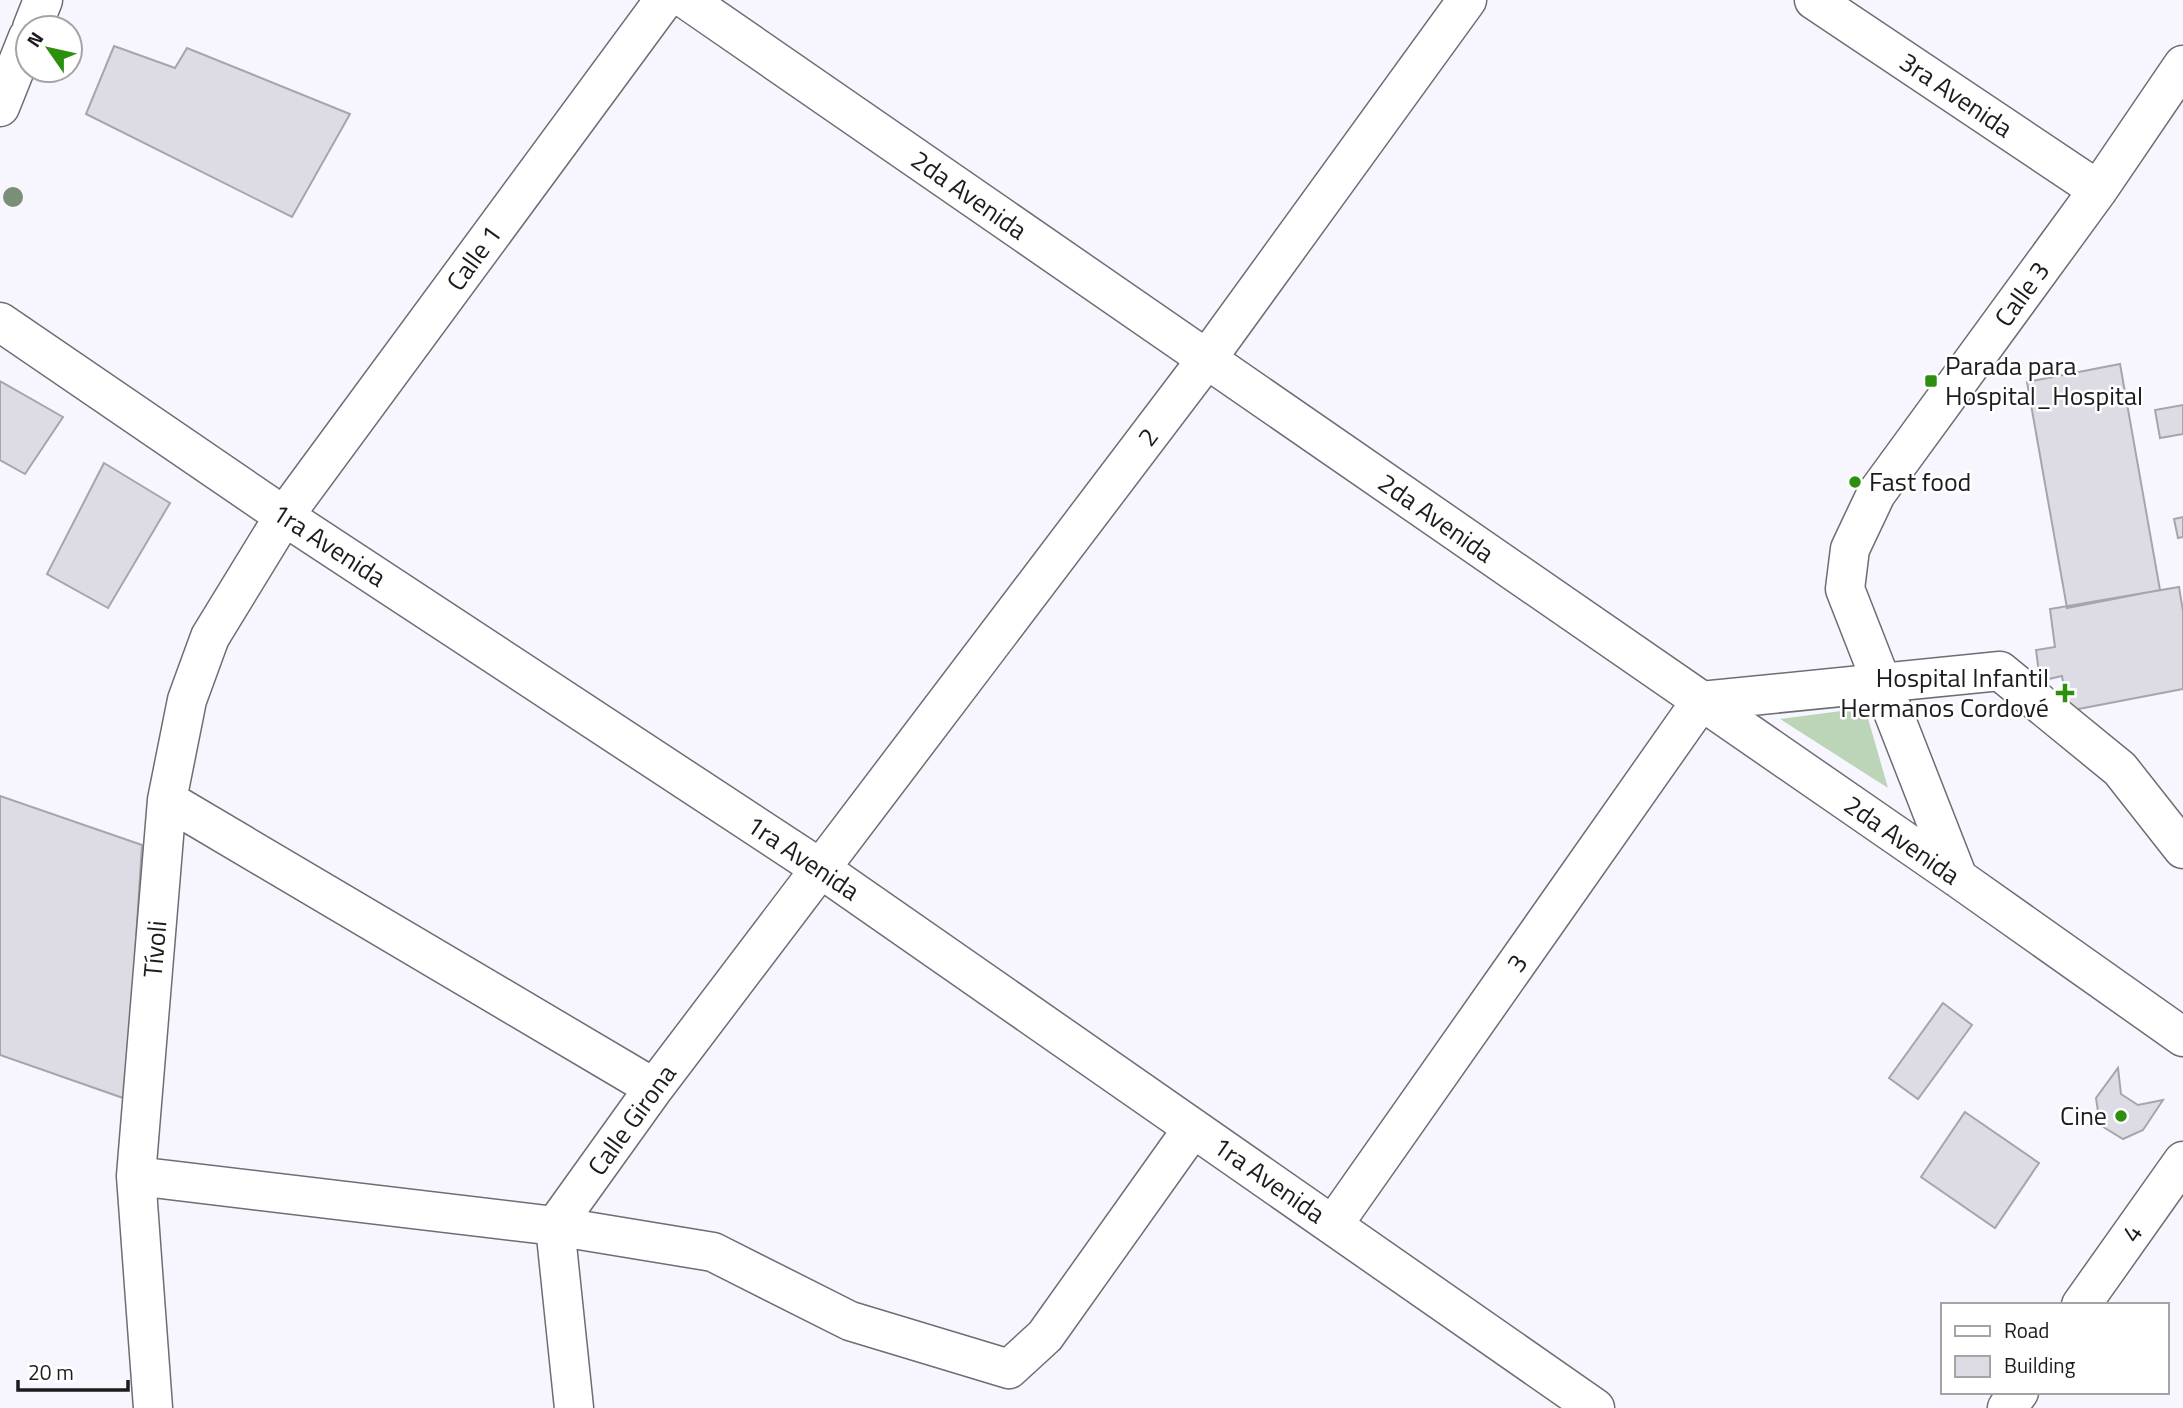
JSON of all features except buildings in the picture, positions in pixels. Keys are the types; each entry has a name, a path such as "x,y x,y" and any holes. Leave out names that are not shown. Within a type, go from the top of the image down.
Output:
{"street":[{"name":"Calle 1","path":"284,516 664,0"},
{"name":"2da Avenida","path":"687,0 1958,878 2183,1037"},
{"name":"2","path":"821,869 1206,359 1467,0"},
{"name":"3ra Avenida","path":"1823,3 2098,190"},
{"name":"Calle 3","path":"1958,878 1845,589 1850,549 1876,494 2098,190 2183,65"},
{"path":"0,107 14,72"},
{"name":"1ra Avenida","path":"0,322 284,516 821,869 1595,1408"},
{"name":"Tívoli","path":"153,1408 136,1175 167,800 187,700 210,637 284,516"},
{"path":"1701,701 1881,680 2000,671 2120,769 2183,849"},
{"name":"3","path":"1333,1225 1701,701"},
{"path":"167,800 654,1088"},
{"name":"Calle Girona","path":"555,1226 654,1088 821,869"},
{"path":"136,1175 555,1226 713,1252 850,1321 1009,1369 1045,1336 1194,1128"},
{"name":"4","path":"2082,1303 2183,1161"},
{"path":"555,1226 574,1408"}],"green space":[{"path":"1864,708 1888,788 1780,719"}],"place":[{"name":"Parada para Hospital_Hospital","path":"1931,381"},
{"name":"Fast food","path":"1855,482"},
{"name":"Hospital Infantil Hermanos Cordové","path":"2065,693"},
{"name":"Cine","path":"2121,1116"}]}
